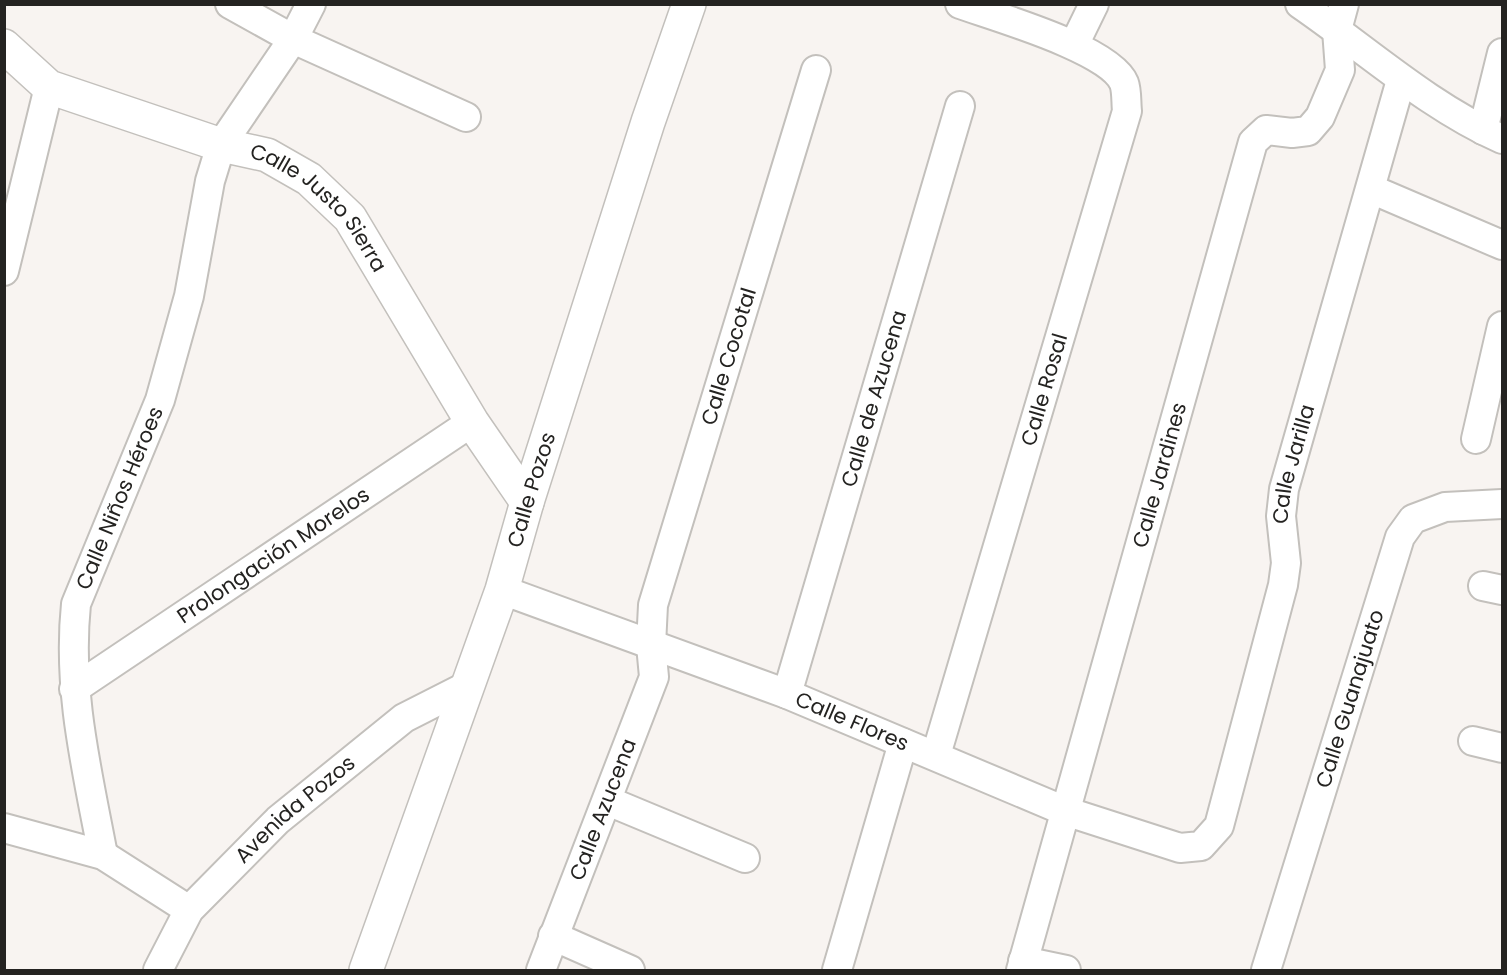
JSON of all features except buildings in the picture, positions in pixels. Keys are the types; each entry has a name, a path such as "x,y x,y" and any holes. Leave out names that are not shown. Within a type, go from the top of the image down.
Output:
{"street":[{"path":"230,4 293,39 466,117"},
{"name":"Calle Niños Héroes","path":"103,855 74,689 72,638 76,604 160,400 189,296 210,181 221,146 293,39 311,4"},
{"name":"Calle Pozos","path":"366,970 502,590 527,502 648,122 689,4"},
{"name":"Calle Rosal","path":"936,755 1127,111 1124,83 1110,66 1074,45 960,4"},
{"path":"1074,45 1094,4"},
{"path":"1300,4 1341,17 1401,80 1493,135 1503,52"},
{"name":"Calle Jardines","path":"1022,966 1253,142 1266,130 1292,133 1308,131 1320,117 1340,70 1341,17"},
{"name":"Calle Justo Sierra","path":"4,45 49,87 221,146 267,154 309,179 350,218 472,422 527,502"},
{"name":"Calle Cocotal","path":"651,645 653,605 816,70"},
{"name":"Calle Jarilla","path":"1201,846 1219,825 1283,585 1286,563 1281,516 1284,489 1401,80"},
{"path":"4,271 49,87"},
{"name":"Calle de Azucena","path":"787,693 960,106"},
{"path":"1371,189 1503,245"},
{"path":"1476,440 1503,326"},
{"name":"Prolongación Morelos","path":"74,689 472,422"},
{"name":"Calle Guanajuato","path":"1266,970 1400,537 1413,519 1445,507 1503,504"},
{"name":"Calle Flores","path":"502,590 787,693 1065,811 1180,848 1201,846"},
{"name":"Calle Azucena","path":"541,970 654,677 651,645"},
{"name":"Avenida Pozos","path":"158,970 189,910 278,820 404,718 469,686"},
{"path":"1473,741 1503,748"},
{"path":"837,970 903,743"},
{"path":"608,801 744,858"},
{"path":"4,828 103,855 189,910"},
{"path":"553,936 630,970"},
{"path":"1022,966 1066,970"}]}
